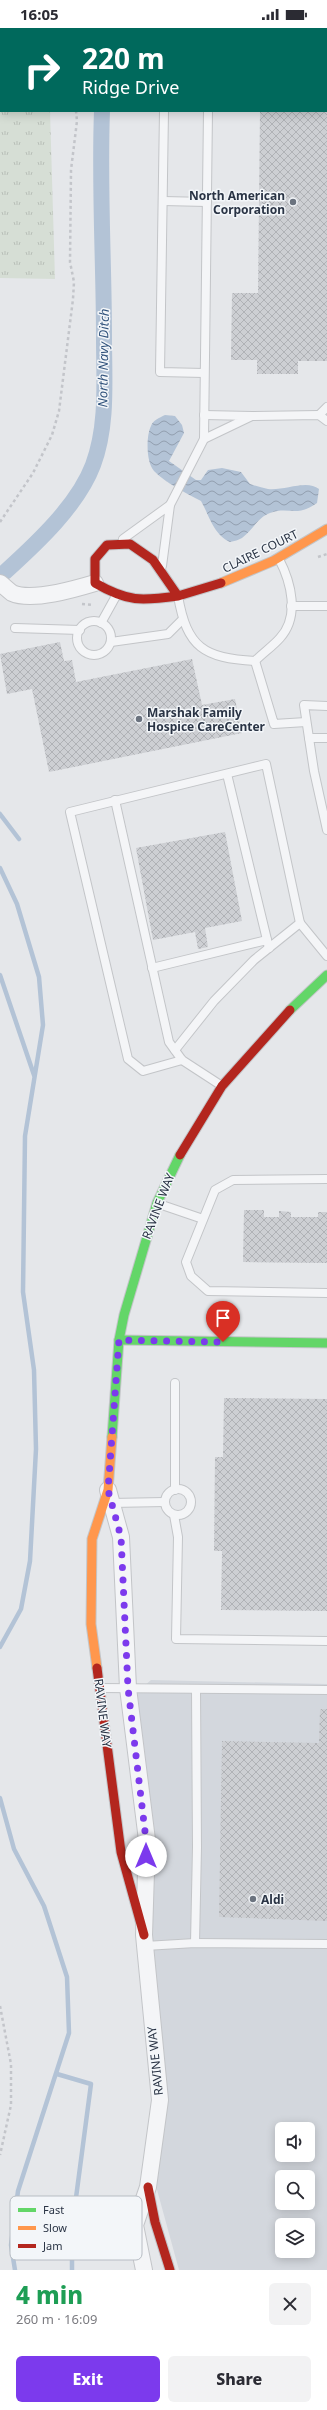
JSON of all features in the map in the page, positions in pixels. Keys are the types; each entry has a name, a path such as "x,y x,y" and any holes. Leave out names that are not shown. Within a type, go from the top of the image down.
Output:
{"street":[{"name":"CLAIRE COURT","path":"95,583 116,594 142,601 178,596 225,582 278,558 327,529"},
{"path":"0,583 13,593 32,595 63,593 95,583 96,559 107,546 130,544 153,560 178,596"},
{"name":"RAVINE WAY","path":"144,1940 121,1852 91,1624 92,1539 109,1496 119,1340 133,1282 157,1203 172,1168 222,1086 291,1009 327,974"},
{"path":"119,1340 327,1343"},
{"name":"RAVINE WAY","path":"109,1496 121,1537 128,1688 146,1840 144,1940 160,2100 148,2187 142,2205"},
{"name":"RAVINE WAY","path":"148,2187 155,2222 170,2270"},
{"name":"RAVINE WAY","path":"142,2260 144,2270"}],"lane":[{"path":"164,112 160,372 204,373"},
{"path":"161,572 170,505 204,439 208,112"},
{"path":"163,201 207,202"},
{"path":"319,415 327,407"},
{"path":"204,415 319,415 327,421"},
{"path":"204,439 252,416"},
{"path":"116,545 170,505"},
{"path":"178,596 182,620 191,638 206,650 226,659 255,661 281,637 291,614 288,576 278,558"},
{"path":"101,623 116,594"},
{"path":"291,606 327,606"},
{"path":"111,642 168,634 182,620"},
{"path":"89,622 101,623 109,630 111,642 105,652 94,655 88,654 83,651 78,641 80,630 89,622"},
{"path":"15,628 80,630"},
{"path":"255,661 274,724 306,722"},
{"path":"327,706 304,705 327,830"},
{"path":"309,738 327,738"},
{"path":"182,1060 144,1071 128,1059 70,812 266,764 300,924 327,956"},
{"path":"227,774 268,944"},
{"path":"115,800 168,1042 182,1060 222,1086"},
{"path":"175,1050 214,1001 268,944 300,924"},
{"path":"152,968 268,944"},
{"path":"327,1178 233,1180 215,1190 186,1262 191,1276 208,1292 327,1292"},
{"path":"157,1203 203,1219"},
{"path":"175,1383 175,1490"},
{"path":"174,1515 186,1513 190,1503 186,1492 175,1490 166,1496 164,1502 166,1508 174,1515 178,1537 176,1639 327,1641"},
{"path":"109,1496 164,1502"},
{"path":"100,1688 327,1690"},
{"path":"194,1943 197,1847 196,1689"},
{"path":"144,1940 194,1943 327,1944"}],"path":[{"path":"0,522 33,472 52,435 59,411 74,282 70,262 71,191 77,122 76,112"},
{"path":"0,2006 11,2064 11,2105 0,2155"}],"shaded area":[{"path":"151,1680 327,1684 327,2270 179,2270 156,2186 168,2100 150,1934 155,1840 137,1692"}],"green space":[{"path":"0,112 50,112 55,279 0,278"}],"water":[{"path":"165,415 175,416 182,425 184,433 169,461 196,480 201,480 208,470 222,468 241,472 250,484 266,489 302,485 314,486 319,489 317,503 303,510 277,511 270,513 262,518 242,538 230,542 224,539 212,524 201,501 164,480 151,467 148,455 149,430 156,419"}],"building":[{"name":"North American Corporation","path":"260,112 327,112 327,361 298,361 298,374 257,374 257,360 231,360 232,293 258,293"},
{"name":"Marshak Family Hospice CareCenter","path":"60,642 64,661 72,660 76,682 192,659 202,705 235,699 242,733 49,772 32,689 7,694 0,654"},
{"path":"225,832 242,921 205,928 208,947 198,949 195,932 153,940 136,848"},
{"path":"244,1210 264,1210 264,1217 279,1217 279,1211 291,1212 291,1217 318,1217 318,1212 327,1212 327,1263 243,1262"},
{"path":"224,1398 327,1399 327,1611 221,1610 222,1551 214,1551 215,1457 223,1457"},
{"path":"320,1709 327,1709 327,1921 219,1917 222,1741 319,1743"}],"waterway":[{"name":"North Navy Ditch","path":"5,572 43,536 67,509 86,480 98,450 104,402 101,168 102,112"},
{"path":"0,814 19,839"},
{"path":"0,868 17,904 39,977 43,1025 25,1136 23,1292 34,1370 36,1449 30,1561 21,1609 0,1647"},
{"path":"0,975 34,1075"},
{"path":"0,1798 14,1849 44,1906 67,1977 69,2033 17,2196"},
{"path":"57,2074 91,2084 76,2196"},
{"path":"13,2260 15,2270"},
{"path":"72,2260 72,2270"}],"traffic: fast":[{"path":"290,1010 327,975"},
{"path":"112,1437 119,1340 124,1315 157,1203 180,1155"},
{"path":"119,1340 327,1343"}],"traffic: slow":[{"path":"221,583 273,561 327,529"},
{"path":"97,1668 91,1624 92,1539 108,1490 112,1437"}],"traffic: jam":[{"path":"178,596 144,599 126,597 117,594 95,583 95,559 107,545 130,544 153,560 178,596 221,583"},
{"path":"180,1155 222,1086 290,1010"},
{"path":"97,1668 121,1852 144,1935"},
{"path":"148,2187 155,2222 170,2270"}],"place":[{"name":"North American Corporation","path":"293,202"},
{"name":"Marshak Family Hospice CareCenter","path":"139,719"},
{"name":"Aldi","path":"253,1899"}],"route":[{"path":"146,1856 146,1840 128,1688 121,1537 108,1490 119,1340 223,1342"}]}
